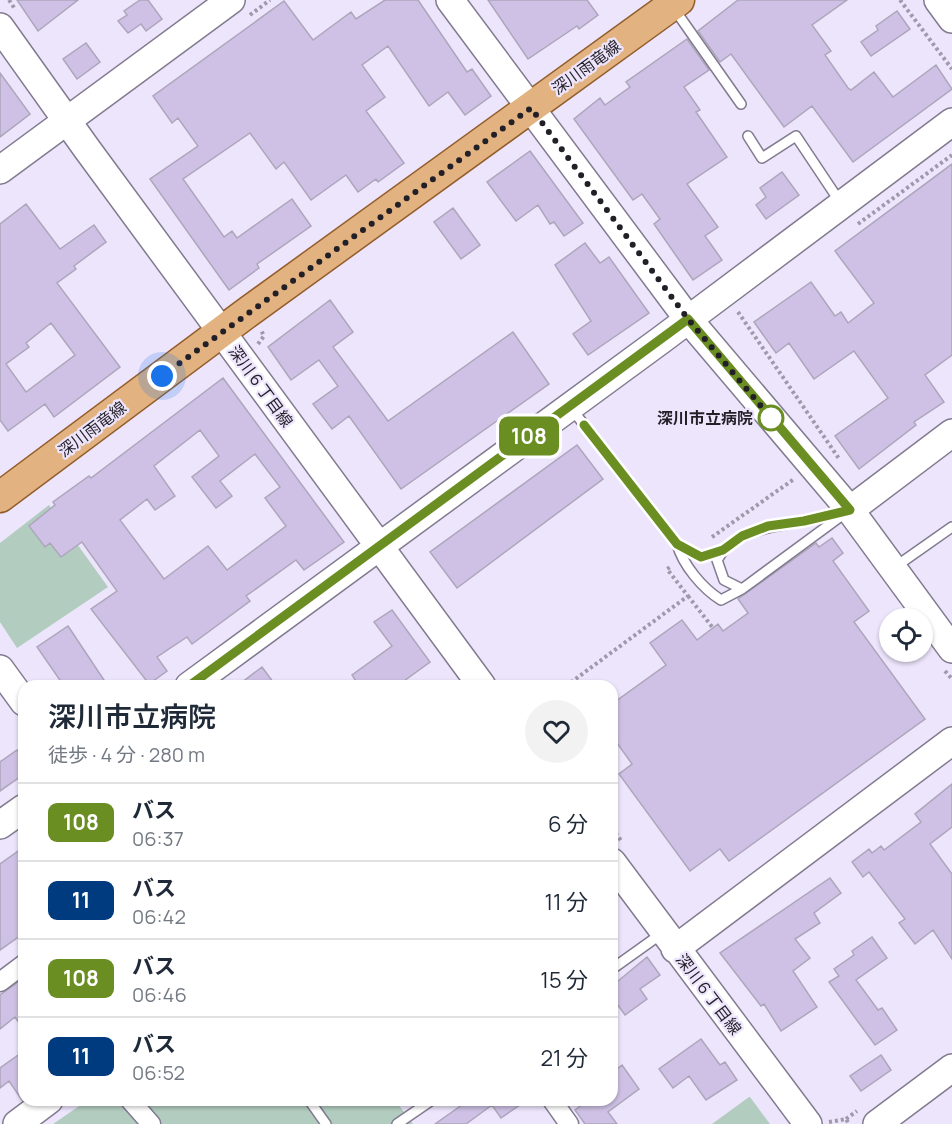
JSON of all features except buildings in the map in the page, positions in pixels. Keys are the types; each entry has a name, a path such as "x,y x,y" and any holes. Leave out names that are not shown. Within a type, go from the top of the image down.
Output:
{"main road":[{"name":"深川雨竜線","path":"0,497 222,332 675,3"}],"street":[{"path":"0,170 231,0"},
{"path":"450,0 688,319 850,510 952,649"},
{"path":"938,0 952,19"},
{"name":"深川６丁目線","path":"0,27 478,680"},
{"path":"197,680 570,407 952,122"},
{"path":"850,510 952,433"},
{"path":"0,669 18,694"},
{"path":"669,941 952,741"},
{"path":"0,825 18,812"},
{"name":"深川６丁目線","path":"618,870 808,1124"},
{"path":"0,981 18,968"},
{"path":"877,1124 952,1068"},
{"path":"17,1124 41,1106"},
{"path":"135,1106 150,1124"},
{"path":"556,1106 569,1124"}],"lane":[{"path":"675,3 741,104"},
{"path":"748,136 762,158 796,136 841,204"},
{"path":"570,407 677,544 681,559 710,593 721,600 742,589 850,510"},
{"path":"677,544 701,557 723,550 742,536 768,526 804,521 850,510"},
{"path":"893,569 952,527"},
{"path":"723,550 717,560 724,580 742,589"},
{"path":"618,966 669,941"},
{"path":"313,1106 326,1124"},
{"path":"398,1124 424,1106"}],"path":[{"path":"900,0 952,69"},
{"path":"738,312 847,469"},
{"path":"688,596 713,628"},
{"path":"826,1124 846,1119 849,1124"}],"green space":[{"path":"49,505 108,587 17,648 0,622 0,543"},
{"path":"749,1097 770,1124 712,1124"},
{"path":"79,1106 400,1106 413,1124 53,1124"}],"bus line":[{"name":"108","path":"197,680 688,319 850,510 804,521 768,526 742,536 723,550 701,557 677,544 584,425"}],"place":[{"name":"深川市立病院","path":"771,418"}],"route":[{"path":"162,376 531,108 688,319 771,418"}]}
